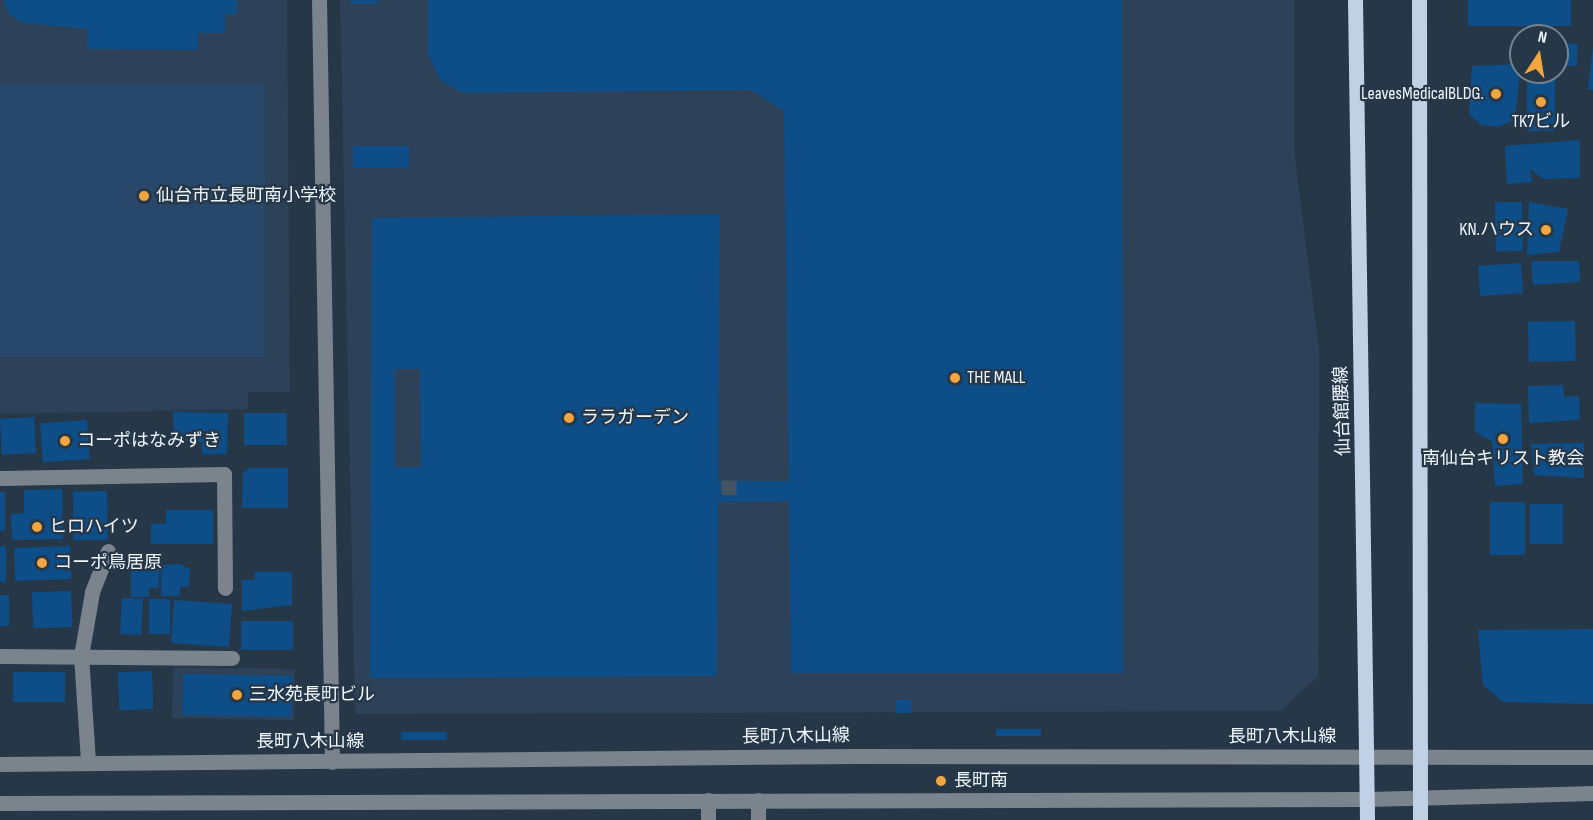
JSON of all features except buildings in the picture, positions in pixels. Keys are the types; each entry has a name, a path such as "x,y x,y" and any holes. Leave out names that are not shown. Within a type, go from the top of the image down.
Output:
{"main road":[{"name":"仙台館腰線","path":"1355,0 1367,820"},
{"path":"1419,0 1420,820"}],"street":[{"path":"319,0 332,762"},
{"path":"0,478 224,474 225,588"},
{"path":"88,761 81,656 92,592 108,551"},
{"path":"0,656 232,658"},
{"name":"長町八木山線","path":"0,764 88,761 332,762 1367,756 1593,758"},
{"path":"0,803 1368,799 1593,793"},
{"path":"708,800 708,820"},
{"path":"758,800 758,820"}],"shaded area":[{"name":"仙台市立長町南小学校","path":"0,0 287,0 290,392 248,392 248,409 0,414"},
{"path":"340,0 1294,0 1294,150 1319,350 1318,676 1280,711 355,714"},
{"name":"仙台市立長町南小学校","path":"0,84 265,84 265,357 0,357"},
{"name":"三水苑長町ビル","path":"173,667 295,669 294,720 172,718"}],"tunnel":[{"path":"729,480 729,503"}],"place":[{"name":"LeavesMedicalBLDG.","path":"1496,94"},
{"name":"TK7ビル","path":"1541,102"},
{"name":"仙台市立長町南小学校","path":"144,196"},
{"name":"KN.ハウス","path":"1546,230"},
{"name":"THE MALL","path":"955,378"},
{"name":"ララガーデン","path":"569,418"},
{"name":"南仙台キリスト教会","path":"1503,439"},
{"name":"コーポはなみずき","path":"65,441"},
{"name":"ヒロハイツ","path":"37,527"},
{"name":"コーポ鳥居原","path":"42,563"},
{"name":"三水苑長町ビル","path":"237,695"},
{"name":"長町南","path":"941,781"}]}
